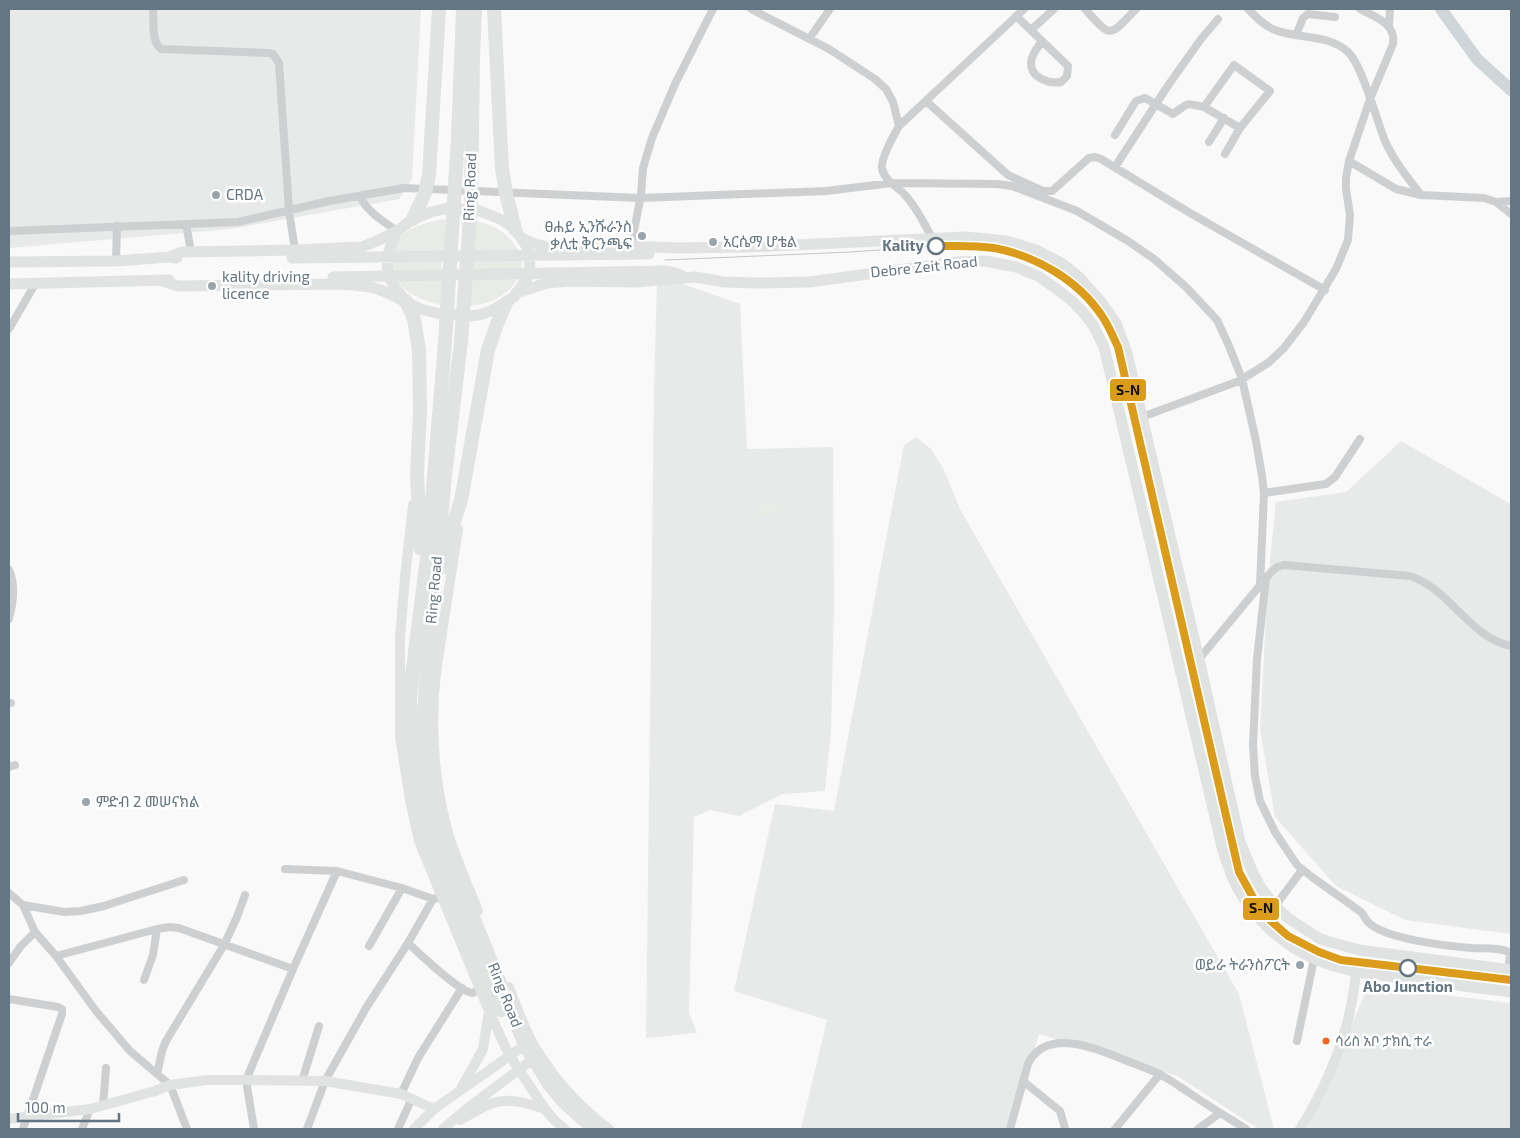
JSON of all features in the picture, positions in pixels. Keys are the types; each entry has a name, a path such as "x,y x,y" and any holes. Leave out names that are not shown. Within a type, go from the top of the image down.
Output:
{"highway":[{"path":"414,219 426,189 429,175 440,9"},
{"name":"Ring Road","path":"463,9 457,156 445,342 428,550 410,698 412,743 419,798 432,844 517,1050 541,1090 557,1109 579,1129"},
{"name":"Ring Road","path":"475,9 471,195 462,332 441,514 424,719 430,796 442,840 517,1050"},
{"path":"494,9 500,152 506,193 518,234"},
{"path":"429,644 435,628 449,541 461,500 488,350 497,324 511,298"},
{"path":"406,301 414,319 418,350 420,413 417,473 420,526 420,606"},
{"name":"Ring Road","path":"526,1064 594,1129"}],"main road":[{"path":"169,257 182,252 295,250 362,246 397,231 414,219 448,208 480,211 494,216 535,244 548,247 606,245 677,248"},
{"path":"397,231 388,252 386,266 393,285 406,301"},
{"path":"511,298 528,277 530,264 526,247 518,234"},
{"name":"Debre Zeit Road","path":"677,248 748,247 965,237 1007,241 1043,254 1063,264 1080,278 1102,302 1116,323 1127,352 1240,842 1252,873 1261,888 1275,906 1288,918 1320,940 1359,950 1510,970"},
{"path":"9,262 116,261 169,257 195,259 654,254 664,253 677,248"},
{"name":"Debre Zeit Road","path":"686,277 724,282 809,282 956,262 985,261 1016,267 1038,276 1060,291 1093,325 1104,347 1223,850 1231,874 1244,898 1278,938 1314,959 1331,965 1356,972 1511,992"},
{"path":"9,284 182,279 668,271 686,277"},
{"path":"163,281 178,286 337,284 371,287 406,301 420,309 441,314 470,316 493,310 511,298 547,282 635,282 686,277"}],"street":[{"path":"153,9 155,40 157,46 161,48 269,53 277,58 279,63 289,211 295,250"},
{"path":"631,246 640,198 643,168 659,121 675,84 713,9"},
{"path":"751,9 846,58 875,79 886,89 893,102 899,126"},
{"path":"808,39 830,9"},
{"path":"932,238 914,207 904,194 886,178 882,166 889,144 899,126 1024,9"},
{"path":"1031,30 1054,9"},
{"path":"1085,9 1102,28 1110,31 1115,30 1136,9"},
{"path":"1248,9 1266,26 1296,35 1324,40 1348,52 1353,58 1361,76 1386,143 1403,172 1422,195"},
{"path":"1360,9 1389,25"},
{"path":"1142,417 1242,379 1268,362 1284,348 1304,322 1324,290 1336,269 1348,240 1350,215 1346,178 1349,161 1370,99 1393,44 1393,34 1389,25 1390,9"},
{"path":"1296,35 1303,18 1308,14 1335,17"},
{"path":"1016,16 1031,30 1068,66 1067,76 1061,82 1052,83 1042,80 1032,68 1031,61 1042,41"},
{"path":"1115,167 1201,38 1218,19"},
{"path":"1204,107 1233,66 1236,66 1270,91 1240,128 1225,154"},
{"path":"1115,135 1136,101 1145,98 1173,114 1186,103 1204,107 1240,128"},
{"path":"926,101 1008,175 1043,191 1052,191 1089,158 1101,159 1324,290"},
{"path":"1209,142 1224,118"},
{"path":"1349,161 1396,189 1422,195 1484,198 1496,202 1511,214"},
{"path":"1008,175 1012,186"},
{"path":"9,230 238,222 329,201 404,188 640,198 826,191 892,183 1012,186 1077,211 1128,241 1154,259 1217,320 1230,346 1242,379 1256,441 1264,493 1260,585"},
{"path":"360,196 371,211 397,231"},
{"path":"1496,202 1511,201"},
{"path":"186,224 192,252"},
{"path":"116,261 117,226"},
{"path":"9,329 36,284"},
{"path":"1264,493 1326,484 1335,476 1360,439"},
{"path":"414,1129 434,1109 517,1050 489,1011 437,898 419,841 410,800 400,736 400,638 417,473"},
{"path":"461,500 454,562 434,692 434,741 441,802 450,836 468,887 497,961 534,1046 566,1091 586,1112 609,1129"},
{"path":"1199,659 1266,578 1277,567 1284,565 1410,576 1425,582 1486,636 1511,646"},
{"path":"9,570 13,581 13,596 9,619"},
{"path":"1266,578 1257,660 1253,757 1258,794 1262,806 1291,858 1302,870 1361,912 1368,922 1380,929 1394,935 1415,940 1506,951 1510,955 1510,970"},
{"path":"284,869 345,872 437,898"},
{"path":"1275,906 1302,870"},
{"path":"254,1129 246,1080 337,872"},
{"path":"23,905 64,912 81,911 104,906 184,880"},
{"path":"369,946 402,888"},
{"path":"9,893 23,905 35,932 130,1051 170,1085 187,1129"},
{"path":"158,1074 162,1051 166,1041 224,945 245,895"},
{"path":"307,1129 325,1082 366,1008 437,898"},
{"path":"56,956 170,927 180,928 293,969"},
{"path":"144,980 153,955 157,929"},
{"path":"9,964 20,947 35,932"},
{"path":"408,943 468,993 480,990"},
{"path":"1297,1041 1314,959"},
{"path":"1300,1129 1320,1094 1341,1045 1354,990 1356,972"},
{"path":"401,1094 418,1058 462,988"},
{"path":"9,999 62,1009 62,1014 23,1129"},
{"path":"460,1091 483,1049 489,1011"},
{"path":"302,1081 319,1026"},
{"path":"1010,1129 1028,1064 1034,1054 1044,1047 1062,1044 1090,1047 1160,1074 1246,1129"},
{"path":"444,1129 469,1107 526,1064 545,1109 565,1129"},
{"path":"103,1106 106,1068"},
{"path":"1115,1129 1160,1074"},
{"path":"9,1119 90,1109 170,1085 207,1080 325,1082 401,1094 434,1109"},
{"path":"1023,1081 1060,1111 1065,1128"},
{"path":"398,1129 412,1098"},
{"path":"444,1129 494,1102 511,1100 545,1109"},
{"path":"82,1129 90,1109"},
{"path":"1198,1129 1220,1113"}],"shaded area":[{"path":"9,9 421,9 412,179 399,199 230,229 9,248"},
{"path":"445,219 445,241 441,266 444,276 441,305 418,297 404,288 395,275 391,258 395,244 404,233 424,224"},
{"path":"471,220 491,226 505,234 516,247 522,264 516,281 503,295 494,300 467,306"},
{"path":"657,279 683,284 740,304 747,449 833,447 834,607 831,732 825,791 783,794 739,816 710,810 694,817 689,1013 697,1033 646,1038 654,390"},
{"path":"916,437 931,449 943,468 961,511 1239,994 1274,1129 1259,1129 1177,1076 1039,1034 1009,1129 801,1129 827,1020 734,991 775,804 834,811 904,445"},
{"path":"1401,441 1511,504 1511,934 1405,920 1336,886 1275,817 1260,729 1268,580 1276,502 1346,492"},
{"path":"781,502 782,514 758,516 757,503"},
{"path":"1368,986 1511,1003 1511,1129 1307,1129"}],"waterway":[{"path":"1441,9 1477,59 1511,90"}],"tram line":[{"path":"665,260 850,252 936,246"}],"transit line":[{"name":"S-N","path":"936,246 994,248 1025,257 1040,264 1055,272 1081,291 1102,316 1111,332 1118,347 1239,872 1256,903 1271,921 1288,936 1319,952 1341,960 1511,980"}],"place":[{"name":"CRDA","path":"216,195"},
{"name":"ፀሐይ ኢንሹራንስ ቃሊቲ ቅርንጫፍ","path":"642,236"},
{"name":"አርሴማ ሆቴል","path":"713,242"},
{"name":"Kality","path":"936,246"},
{"name":"kality driving licence","path":"212,286"},
{"name":"ምድብ 2 መሠናክል","path":"86,802"},
{"name":"ወይራ ትራንስፖርት","path":"1300,965"},
{"name":"Abo Junction","path":"1408,968"},
{"name":"ሳሪስ አቦ ታክሲ ተራ","path":"1326,1041"}]}
